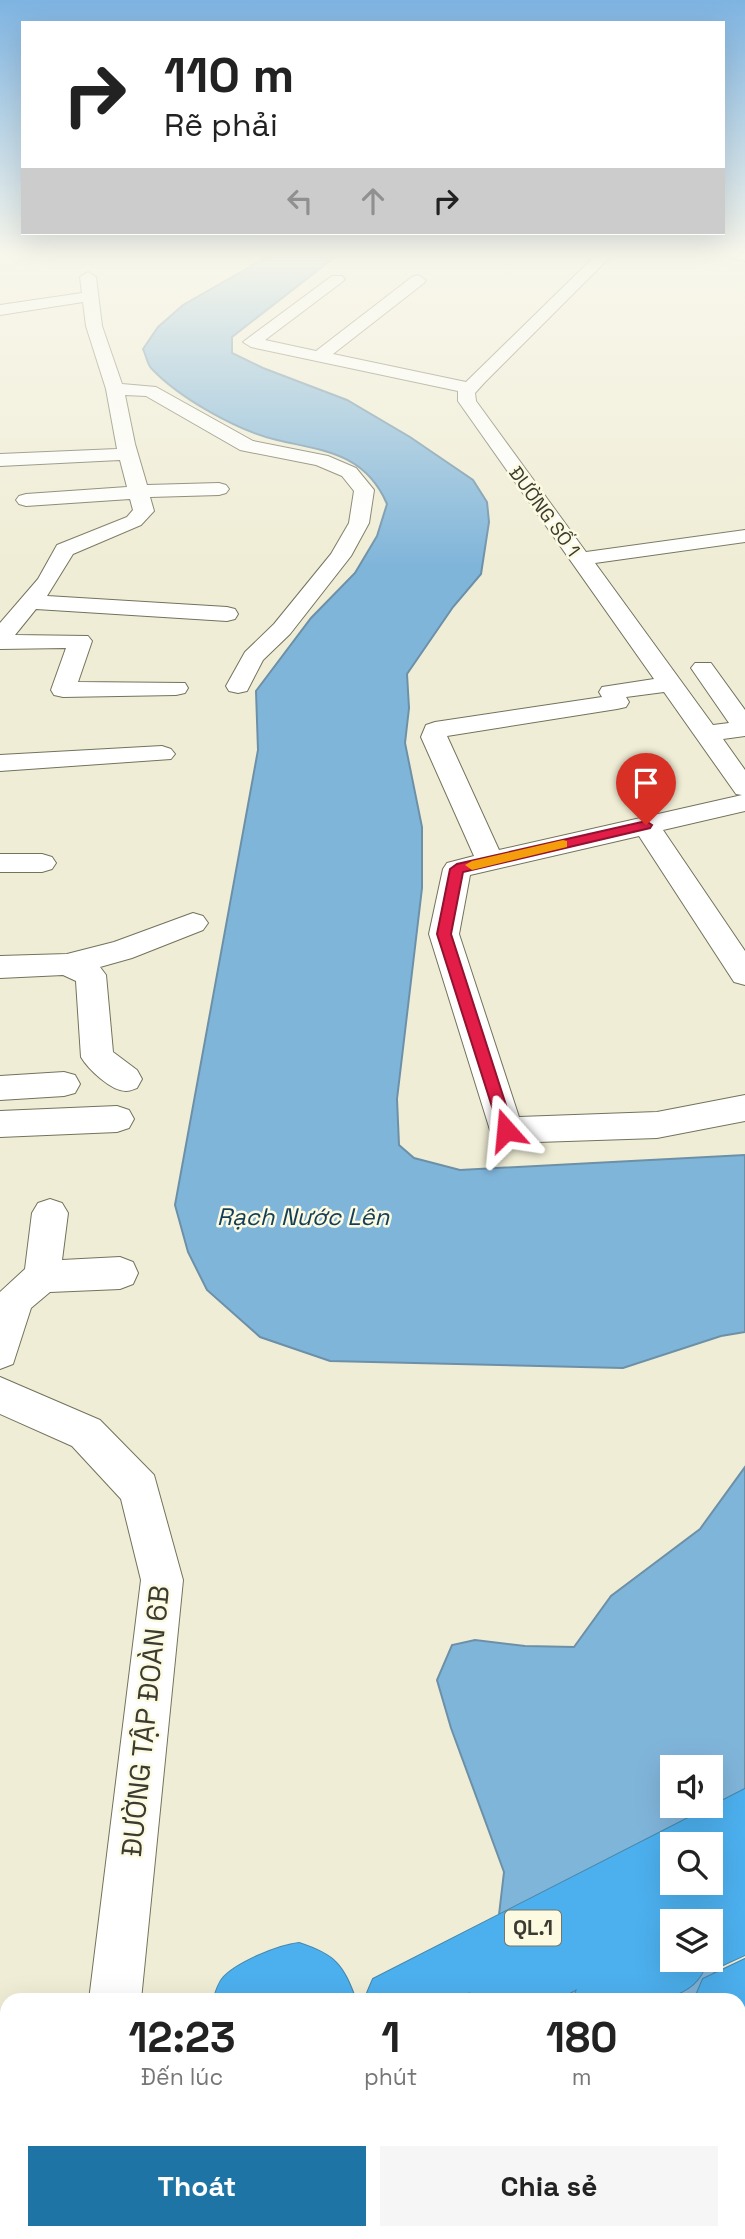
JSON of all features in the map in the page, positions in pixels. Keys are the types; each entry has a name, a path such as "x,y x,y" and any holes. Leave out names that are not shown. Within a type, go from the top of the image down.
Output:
{"highway":[{"path":"716,1832 745,1817"},
{"name":"QL.1","path":"407,1993 660,1861"},
{"name":"QL.1","path":"510,1993 745,1868"},
{"path":"723,1935 745,1924"},
{"path":"616,1993 660,1970"},
{"path":"255,1993 290,1972 309,1974 322,1993"}],"street":[{"path":"0,640 47,582 65,550 134,521 144,511 127,449 115,389 104,357"},
{"path":"327,357 470,388 501,357"},
{"name":"ĐƯỜNG SỐ 1","path":"470,388 466,392 467,401 745,788"},
{"path":"115,389 150,391 247,446 321,460 349,472 364,490 359,523 340,556 282,629 253,657 238,686"},
{"path":"0,451 127,449"},
{"path":"0,460 127,449"},
{"path":"26,500 219,489"},
{"path":"579,559 745,537"},
{"path":"30,602 227,614"},
{"path":"0,640 80,642 63,690 176,688"},
{"path":"704,668 745,728 705,734"},
{"path":"489,861 434,737 435,730 617,702 611,692 670,684"},
{"path":"0,763 162,754"},
{"path":"745,803 457,869 444,934 506,1130 657,1125 745,1108"},
{"path":"646,825 745,974"},
{"path":"0,863 42,863"},
{"path":"0,967 67,964 121,951 193,923"},
{"path":"67,964 91,975 97,1057 126,1079"},
{"path":"0,1088 64,1084"},
{"path":"0,1124 117,1119"},
{"path":"0,1352 19,1292 50,1213"},
{"path":"19,1292 120,1273"},
{"name":"ĐƯỜNG TẬP ĐOÀN 6B","path":"0,1395 86,1433 139,1489 162,1580 116,1993"}],"water":[{"name":"Rạch Nước Lên","path":"146,357 241,357 347,400 410,437 473,480 487,502 489,522 481,574 453,607 407,674 409,708 405,743 422,827 422,888 397,1099 399,1145 414,1158 460,1170 745,1155 745,1332 721,1336 623,1368 330,1361 260,1337 207,1290 188,1252 175,1205 258,750 256,691 311,618 355,573 377,536 387,504 378,487 355,464 327,452 262,436 227,421 177,391 148,364"},
{"path":"745,1467 745,1854 723,1939 723,1909 660,1909 660,1972 714,1972 709,1993 490,1993 504,1872 451,1728 437,1680 452,1645 475,1640 525,1646 574,1647 611,1596 700,1529"}],"slow traffic":[{"path":"472,865 563,844"}],"route":[{"path":"506,1130 444,934 457,869 646,825"}]}
